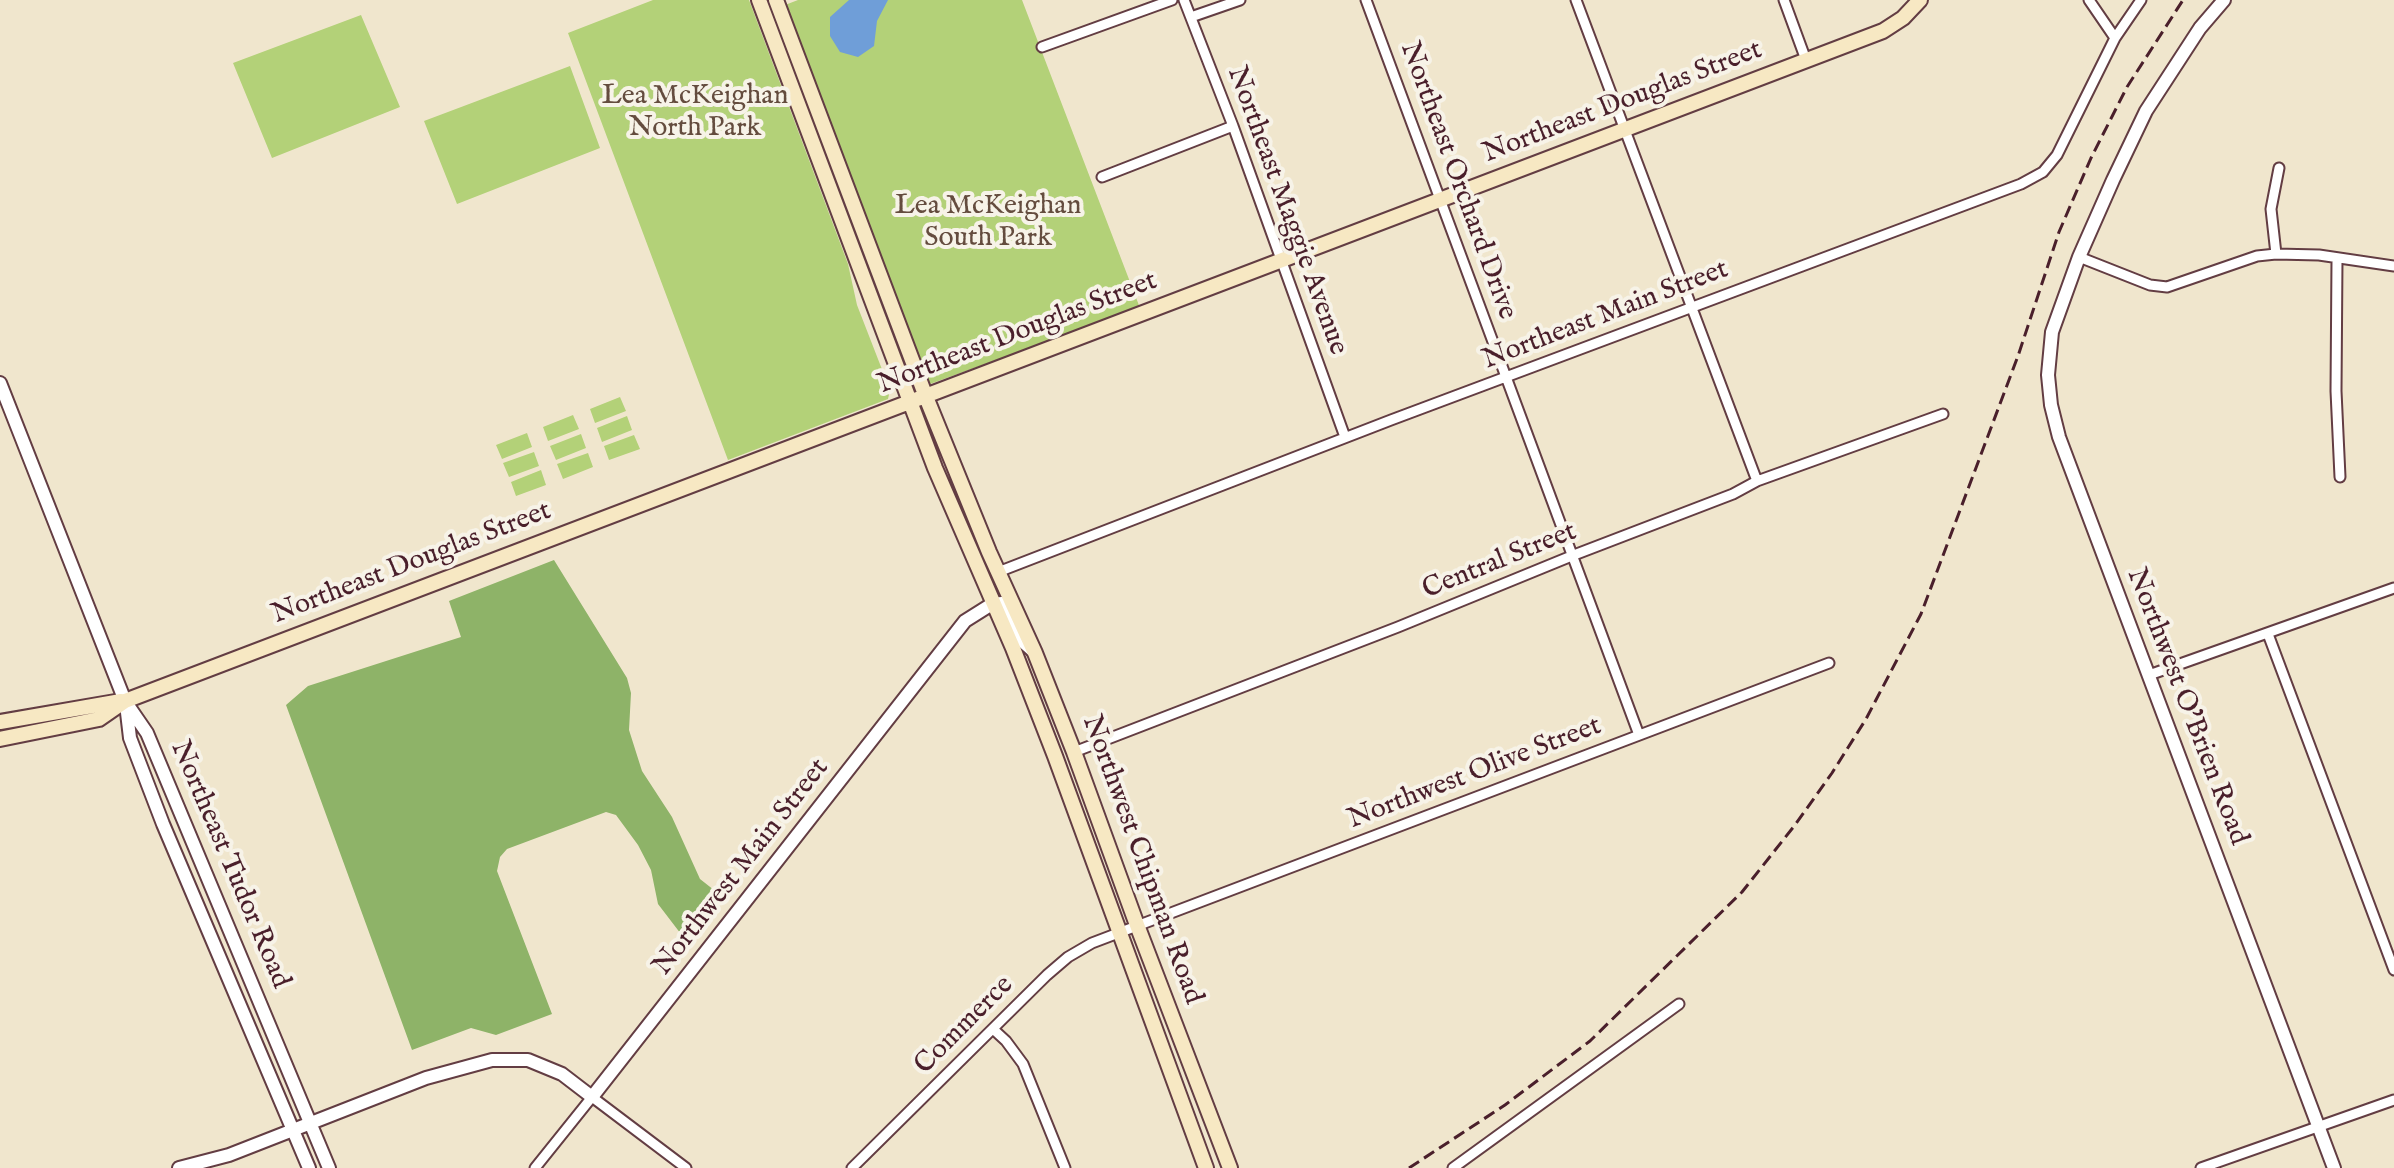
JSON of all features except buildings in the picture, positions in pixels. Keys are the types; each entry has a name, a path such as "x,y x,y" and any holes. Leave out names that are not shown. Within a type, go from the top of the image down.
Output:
{"main road":[{"name":"Northwest Chipman Road","path":"759,0 910,402 1034,702 1206,1168"},
{"name":"Northwest Chipman Road","path":"776,0 926,397 1074,752 1230,1168"},
{"name":"Northeast Douglas Street","path":"0,722 125,701 1883,31 1903,18 1920,0"},
{"name":"Northeast Douglas Street","path":"0,739 99,719 125,701"}],"street":[{"path":"1042,47 1172,0"},
{"name":"Northeast Maggie Avenue","path":"1184,0 1233,126 1345,437"},
{"path":"1191,17 1240,0"},
{"name":"Northeast Orchard Drive","path":"1366,0 1639,735"},
{"path":"1576,0 1757,481"},
{"path":"1784,0 1806,60"},
{"path":"2089,0 2115,38"},
{"name":"Northeast Main Street","path":"998,572 1345,437 2034,177 2057,155 2115,38 2141,0"},
{"path":"2217,0 2146,111 2079,257 2150,285 2167,287 2257,256 2276,254 2319,255 2394,266"},
{"path":"2209,15 2224,0"},
{"path":"1102,177 1233,126"},
{"path":"2276,254 2271,209 2279,168"},
{"name":"Northwest O'Brien Road","path":"2079,257 2052,332 2048,375 2059,437 2334,1168"},
{"path":"2337,260 2336,391 2340,477"},
{"name":"Northeast Tudor Road","path":"0,383 125,701 147,733 329,1168"},
{"name":"Central Street","path":"1074,752 1398,627 1733,494 1757,481 1943,414"},
{"path":"2149,675 2394,588"},
{"path":"992,604 1002,603 1022,641 1035,653"},
{"name":"Northwest Main Street","path":"535,1168 965,621 992,604"},
{"path":"2268,634 2394,970"},
{"name":"Northwest Olive Street","path":"1120,931 1829,663"},
{"name":"Northeast Tudor Road","path":"125,701 130,738 163,824 309,1168"},
{"path":"163,824 173,823 191,839"},
{"name":"Commerce","path":"852,1168 1068,957 1120,931"},
{"path":"1453,1168 1679,1004"},
{"path":"993,1029 1023,1064 1065,1168"},
{"path":"179,1168 229,1155 426,1078 492,1060 528,1060 562,1074 686,1168"},
{"path":"2201,1168 2394,1100"}],"green space":[{"name":"Lea McKeighan North Park","path":"653,0 749,0 848,264 857,305 890,390 888,399 728,460 568,33"},
{"name":"Lea McKeighan South Park","path":"798,0 1022,0 1140,308 930,384 785,5"},
{"path":"361,15 400,107 272,158 233,63"},
{"path":"570,66 600,148 457,204 424,121"},
{"path":"620,397 626,411 595,423 590,409"},
{"path":"573,415 579,429 548,441 543,427"},
{"path":"627,416 632,430 602,442 597,428"},
{"path":"527,433 532,447 502,459 496,445"},
{"path":"581,434 586,448 556,460 550,446"},
{"path":"634,435 640,449 609,460 604,446"},
{"path":"534,452 539,466 509,477 503,463"},
{"path":"588,453 593,467 563,479 557,464"},
{"path":"541,470 546,485 516,496 511,482"},
{"path":"554,560 627,678 631,693 629,730 642,771 672,817 700,879 719,894 684,938 658,904 651,870 638,845 616,815 606,812 507,849 500,857 497,871 552,1014 496,1035 471,1028 412,1050 286,705 308,686 461,637 449,601"}],"water":[{"path":"849,0 888,0 877,21 874,46 858,57 840,52 830,36 830,17"}],"railway":[{"path":"1409,1168 1505,1105 1590,1041 1742,892 1832,773 1866,719 1921,614 2018,356 2059,232 2091,158 2127,87 2183,0"}]}
